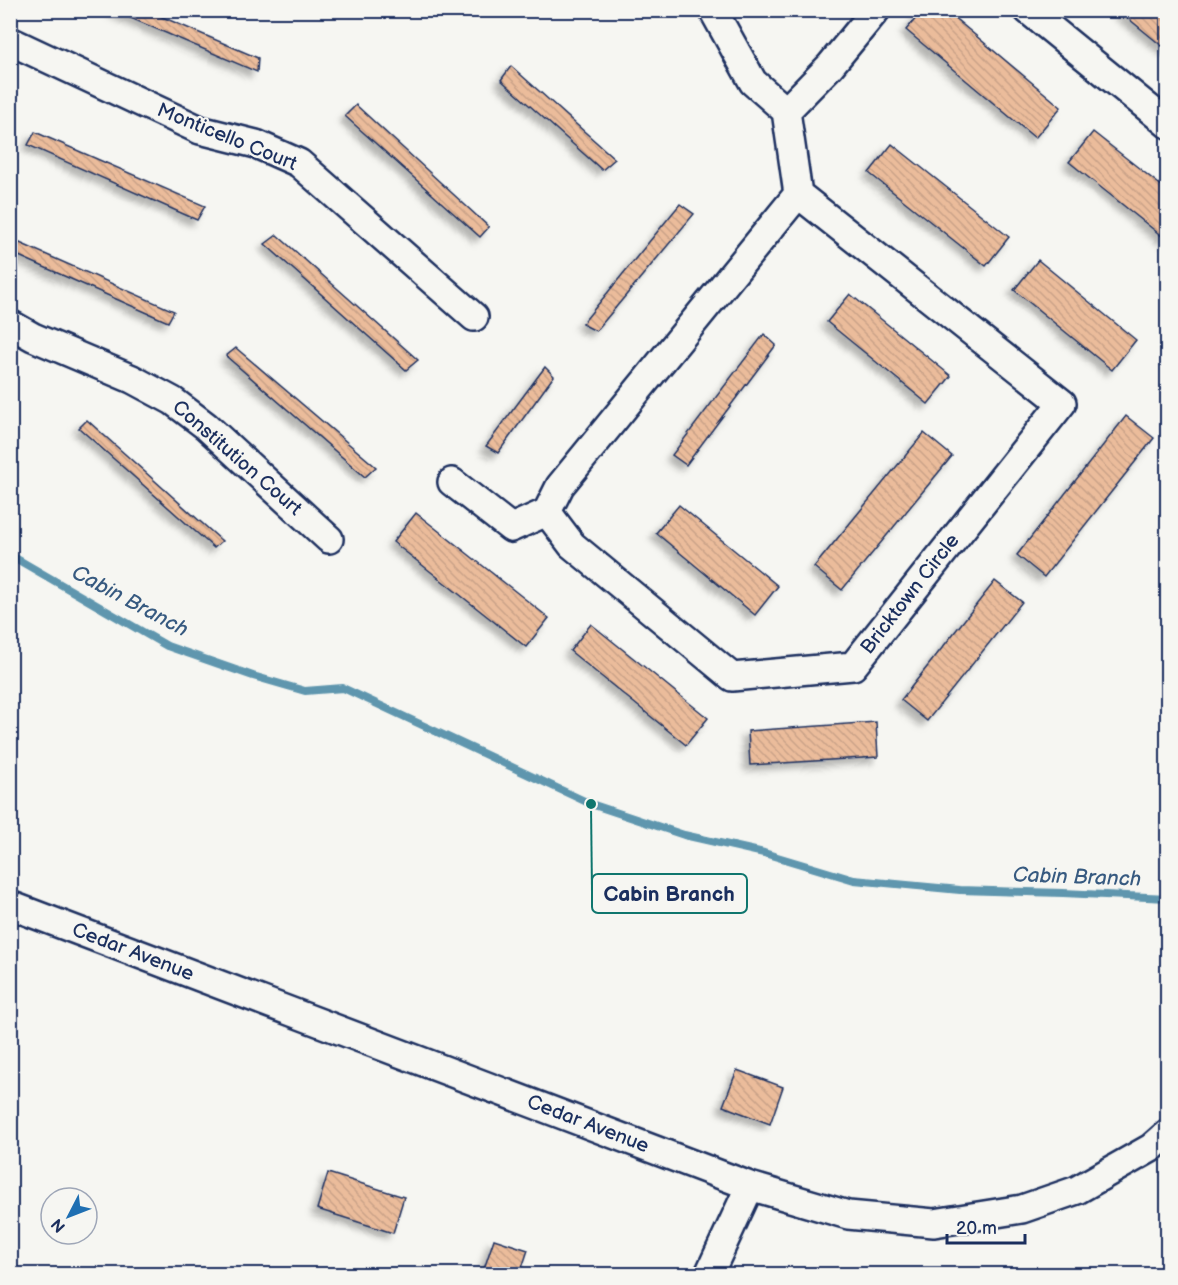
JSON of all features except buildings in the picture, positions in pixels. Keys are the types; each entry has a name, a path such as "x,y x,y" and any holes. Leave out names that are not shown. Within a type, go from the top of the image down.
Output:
{"street":[{"path":"453,482 511,528 547,512 560,486 798,194 786,111 753,82 713,10"},
{"path":"786,111 830,66 876,10"},
{"path":"1028,10 1167,124"},
{"name":"Monticello Court","path":"10,41 200,130 256,144 299,163 474,317"},
{"name":"Bricktown Circle","path":"547,512 572,545 732,677 853,666 1055,412 1062,403 798,194"},
{"name":"Constitution Court","path":"10,324 33,337 132,379 173,401 206,426 329,539"},
{"name":"Cedar Avenue","path":"10,905 750,1185 848,1215 934,1223 1022,1209 1077,1190 1151,1148 1167,1133"},
{"path":"709,1275 750,1185"}],"waterway":[{"name":"Cabin Branch","path":"10,555 167,646 253,676 305,691 343,688 591,804 684,835 764,853 854,880 960,890 1168,898"}],"place":[{"name":"Cabin Branch","path":"591,804"}]}
